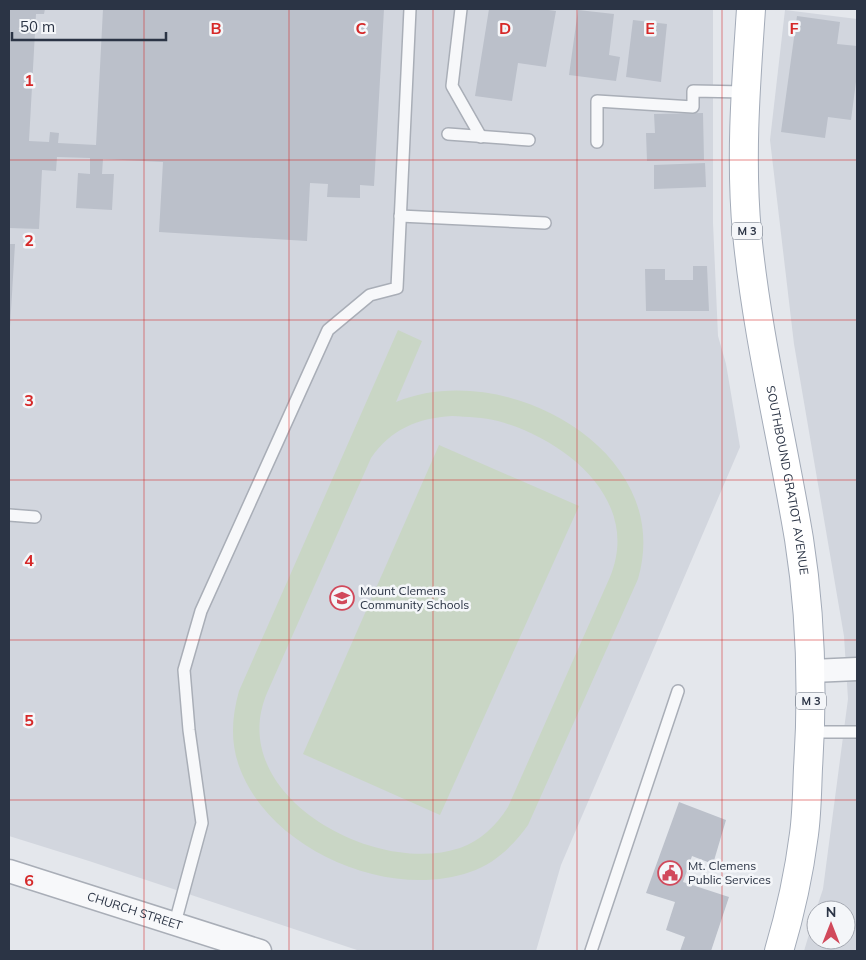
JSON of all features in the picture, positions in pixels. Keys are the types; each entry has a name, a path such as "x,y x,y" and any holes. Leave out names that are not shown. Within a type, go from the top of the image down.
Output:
{"main road":[{"name":"SOUTHBOUND GRATIOT AVENUE","path":"751,9 745,92 744,155 748,240 759,329 799,540 808,610 812,671 804,834 793,893 779,951"}],"street":[{"path":"812,671 857,669"},
{"name":"CHURCH STREET","path":"9,871 260,951"}],"lane":[{"path":"175,923 202,824 189,730 184,670 201,610 328,330 370,296 397,288 410,9"},
{"path":"461,9 452,86 481,137"},
{"path":"597,142 597,101 693,107 693,91 745,92"},
{"path":"448,134 529,140"},
{"path":"400,216 545,223"},
{"path":"9,516 34,517"},
{"path":"591,951 678,691"},
{"path":"810,732 857,732"}],"shaded area":[{"name":"Mount Clemens Community Schools","path":"9,9 713,9 713,223 718,336 726,364 740,447 561,865 536,951 360,951 9,836"},
{"path":"785,10 857,19 857,951 804,951 806,944 806,950 856,950 856,900 819,900 823,889 848,699 844,636 794,344 770,140"}],"green space":[{"path":"398,330 422,341 396,402 439,391 484,392 530,404 571,425 606,454 631,490 643,532 638,579 528,825 502,853 479,869 438,879 403,879 369,873 335,861 303,844 276,822 254,796 239,766 234,747 233,728 239,691","holes":["452,416 498,421 548,442 571,458 591,477 606,499 615,523 617,549 610,577 508,807 493,826 481,837 467,845 425,854 388,850 350,838 315,819 286,794 267,764 259,730 267,693 371,458 387,439 396,432 428,419"]},
{"path":"439,445 579,506 440,815 303,754"}],"building":[{"path":"9,9 45,9 44,14 36,14 29,141 49,142 50,132 59,133 58,143 96,145 103,9 384,9 374,186 360,185 360,198 327,197 328,184 310,183 307,241 159,232 163,162 103,159 102,174 114,174 112,210 76,208 78,173 90,174 90,158 57,157 56,171 42,170 39,229 9,228"},
{"path":"489,9 541,9 556,11 546,67 518,63 512,101 475,96"},
{"path":"578,10 614,14 609,55 620,57 616,81 569,75"},
{"path":"797,16 840,22 837,44 857,46 857,74 851,120 828,117 825,138 781,132"},
{"path":"633,20 667,24 661,82 626,77"},
{"path":"703,113 704,160 647,161 646,133 655,133 654,114"},
{"path":"705,163 706,187 654,189 654,165"},
{"path":"9,244 15,244 10,327 9,327"},
{"path":"693,266 707,266 709,311 646,311 645,269 665,269 665,280 693,280"},
{"name":"Mt. Clemens Public Services","path":"679,802 726,820 713,864 692,856 683,882 729,897 711,951 680,951 685,937 666,930 675,902 646,893"}],"place":[{"name":"Mount Clemens Community Schools","path":"342,598"},
{"name":"Mt. Clemens Public Services","path":"670,873"}]}
